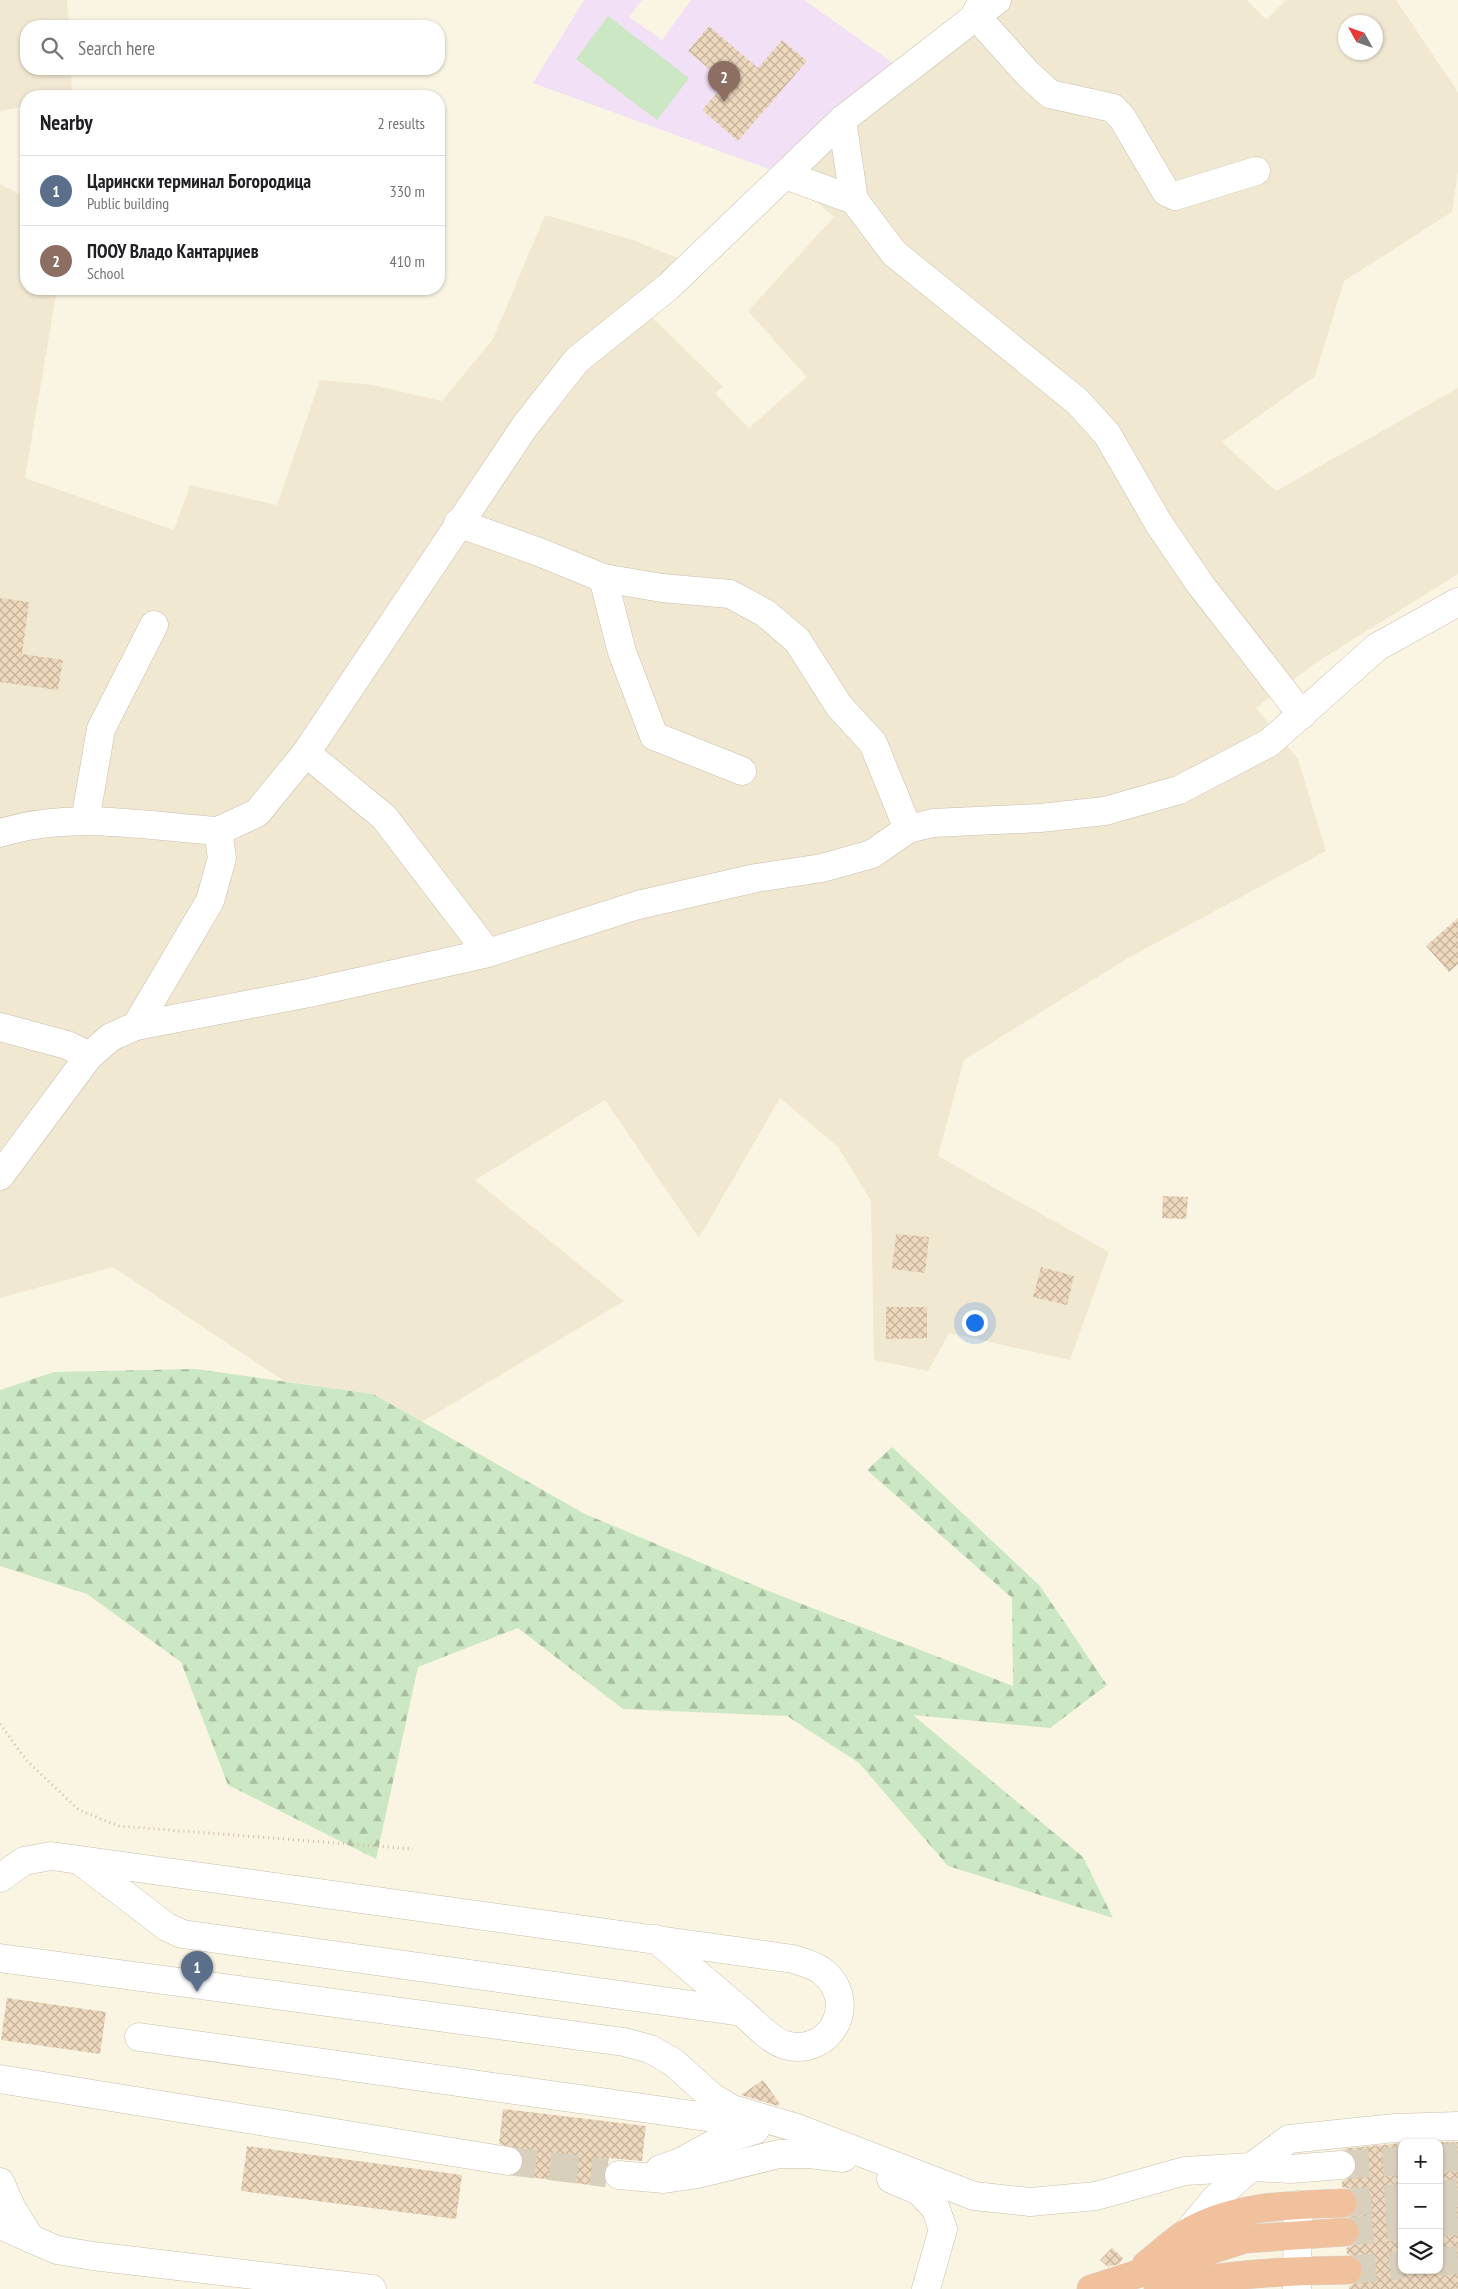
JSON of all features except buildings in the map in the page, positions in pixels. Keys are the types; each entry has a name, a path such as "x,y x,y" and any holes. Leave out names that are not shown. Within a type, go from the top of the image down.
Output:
{"highway":[{"path":"1132,2276 1186,2234 1235,2212 1298,2205 1343,2203"},
{"path":"1091,2289 1245,2239 1345,2232"},
{"path":"1158,2289 1198,2279 1297,2280 1348,2270"}],"street":[{"path":"0,833 27,825 85,820 218,830 258,813 306,753 458,523 525,426 577,360 668,287 842,120 979,8 997,0"},
{"path":"979,8 1029,75 1050,94 1113,108 1123,119 1166,192 1175,196 1256,170"},
{"path":"842,120 854,200 894,253 1077,401 1107,434 1159,524 1200,584 1302,714"},
{"path":"785,175 854,200"},
{"path":"458,523 539,552 603,578 662,588 730,594 765,613 797,640 839,706 873,743 908,829"},
{"path":"603,578 622,652 654,736 742,771"},
{"path":"0,1176 89,1056 111,1037 136,1026 309,992 488,953 638,905 756,878 822,868 872,854 908,829 933,823 1040,818 1106,811 1179,790 1269,742 1378,647 1458,602"},
{"path":"85,820 101,729 154,625"},
{"path":"306,753 384,816 488,953"},
{"path":"136,1026 210,901 222,858 218,830"},
{"path":"0,1027 67,1045 89,1056"},
{"path":"0,1878 24,1861 52,1856 656,1939 793,1959 821,1970 836,1986 842,2008 837,2022 823,2039 803,2046 784,2044 742,2012 656,1939"},
{"path":"79,1860 167,1927 182,1934 742,2012"},
{"path":"0,1958 624,2042 650,2049 672,2062 712,2097 756,2124 794,2137 919,2191 936,2209 943,2229 926,2289"},
{"path":"139,2037 756,2124 797,2128 974,2196 1030,2202 1096,2196 1185,2171 1251,2167 1291,2169 1341,2165"},
{"path":"0,2079 508,2161"},
{"path":"756,2124 717,2142 681,2162 650,2172 613,2174 664,2179 698,2174 779,2154 808,2154 843,2158"},
{"path":"1186,2234 1215,2199 1251,2167 1289,2139 1395,2128 1458,2126"},
{"path":"0,2182 12,2210 31,2239"},
{"path":"1297,2280 1298,2205"},
{"path":"0,2225 58,2250 92,2256 372,2289"}],"path":[{"path":"0,1724 26,1761 79,1810 118,1826 413,1849"}],"shaded area":[{"path":"0,0 67,0 69,20 20,20 20,75 71,75 72,90 20,90 20,107 0,111"},
{"path":"584,0 642,0 629,17 662,40 691,0 804,0 904,71 785,175 533,83"},
{"path":"997,0 1247,0 1266,20 1286,0 1396,0 1458,92 1458,172 1452,212 1344,281 1315,376 1222,442 1276,491 1458,388 1458,574 1317,662 1256,708 1298,759 1326,851 1128,958 964,1060 938,1156 1109,1252 1070,1360 949,1333 928,1371 874,1360 871,1201 838,1147 780,1098 699,1238 605,1100 475,1180 624,1301 422,1422 373,1394 284,1381 113,1267 0,1298 0,184 20,194 20,295 56,295 25,478 174,530 190,485 277,505 320,380 373,385 442,401 493,339 545,215 633,240 678,258 636,301 723,387 715,393 749,428 807,377 748,311 834,217 785,175"}],"green space":[{"path":"608,16 689,78 657,120 576,59"},
{"path":"196,1369 373,1394 585,1514 766,1590 1013,1686 1012,1598 867,1470 892,1447 1040,1586 1107,1685 1050,1728 913,1715 1083,1857 1113,1918 948,1866 859,1763 787,1716 623,1709 518,1628 418,1667 376,1859 228,1785 181,1662 87,1594 0,1566 0,1390 54,1372"}],"tunnel":[{"path":"1443,2158 1458,2157"},
{"path":"508,2161 607,2173"},
{"path":"1341,2165 1398,2161"},
{"path":"1443,2195 1458,2193"},
{"path":"1343,2203 1398,2198"},
{"path":"1443,2223 1458,2221"},
{"path":"1345,2232 1398,2226"},
{"path":"1443,2262 1458,2260"},
{"path":"1348,2270 1398,2265"}],"place":[{"name":"ПООУ Владо Кантарџиев","path":"724,102"},
{"name":"Царински терминал Богородица","path":"197,1992"}]}
